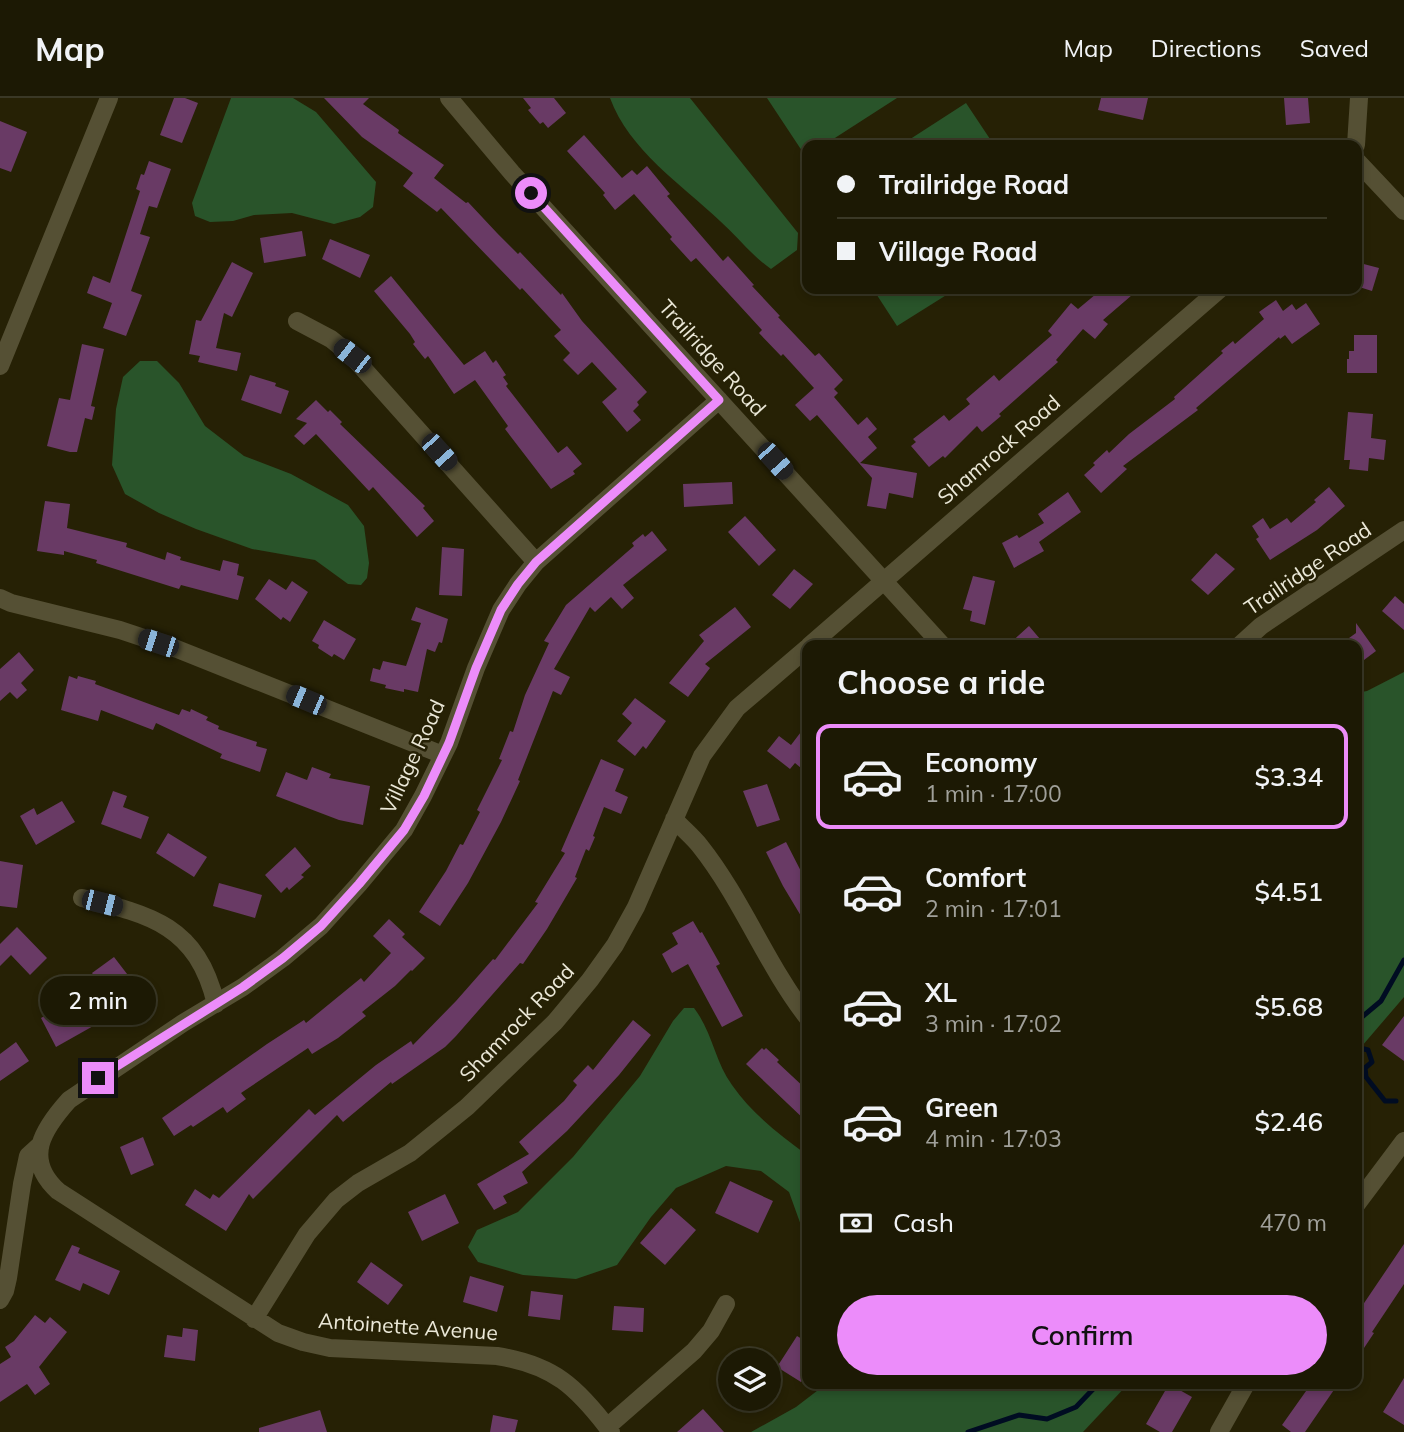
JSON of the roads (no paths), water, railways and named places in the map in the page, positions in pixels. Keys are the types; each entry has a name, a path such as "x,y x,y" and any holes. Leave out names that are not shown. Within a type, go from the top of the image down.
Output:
{"street":[{"path":"0,366 110,98"},
{"name":"Trailridge Road","path":"449,98 512,173 938,640"},
{"path":"1356,140 1359,98"},
{"path":"1362,166 1404,211"},
{"name":"Shamrock Road","path":"816,640 1214,294"},
{"path":"297,321 331,339 352,356 536,562"},
{"name":"Village Road","path":"0,1300 8,1278 28,1156 39,1146 55,1115 69,1100 283,958 321,926 404,830 443,755 501,610 518,584 536,562 719,400"},
{"name":"Trailridge Road","path":"1246,640 1269,620 1404,530"},
{"path":"0,598 120,630 177,649 443,755"},
{"name":"Shamrock Road","path":"254,1319 307,1234 336,1200 358,1183 410,1153 467,1107 555,1022 590,981 615,945 636,907 702,756 716,734 737,708 802,652"},
{"path":"674,819 699,845 721,875 787,991 802,1010"},
{"path":"82,898 123,908 178,933 203,964 216,1004"},
{"path":"1362,1197 1404,1141"},
{"name":"Antoinette Avenue","path":"39,1146 42,1171 58,1191 278,1333 330,1348 497,1356 522,1360 538,1365 560,1378 579,1394 609,1430"},
{"path":"609,1430 694,1351 711,1331 726,1304"},
{"path":"1219,1432 1243,1389"}],"waterway":[{"path":"1362,1017 1381,1001 1404,960"},
{"path":"1362,1048 1368,1050 1372,1062 1365,1068 1366,1077 1385,1101 1396,1101"},
{"path":"968,1432 1019,1415 1047,1419 1076,1407 1093,1389"}]}
